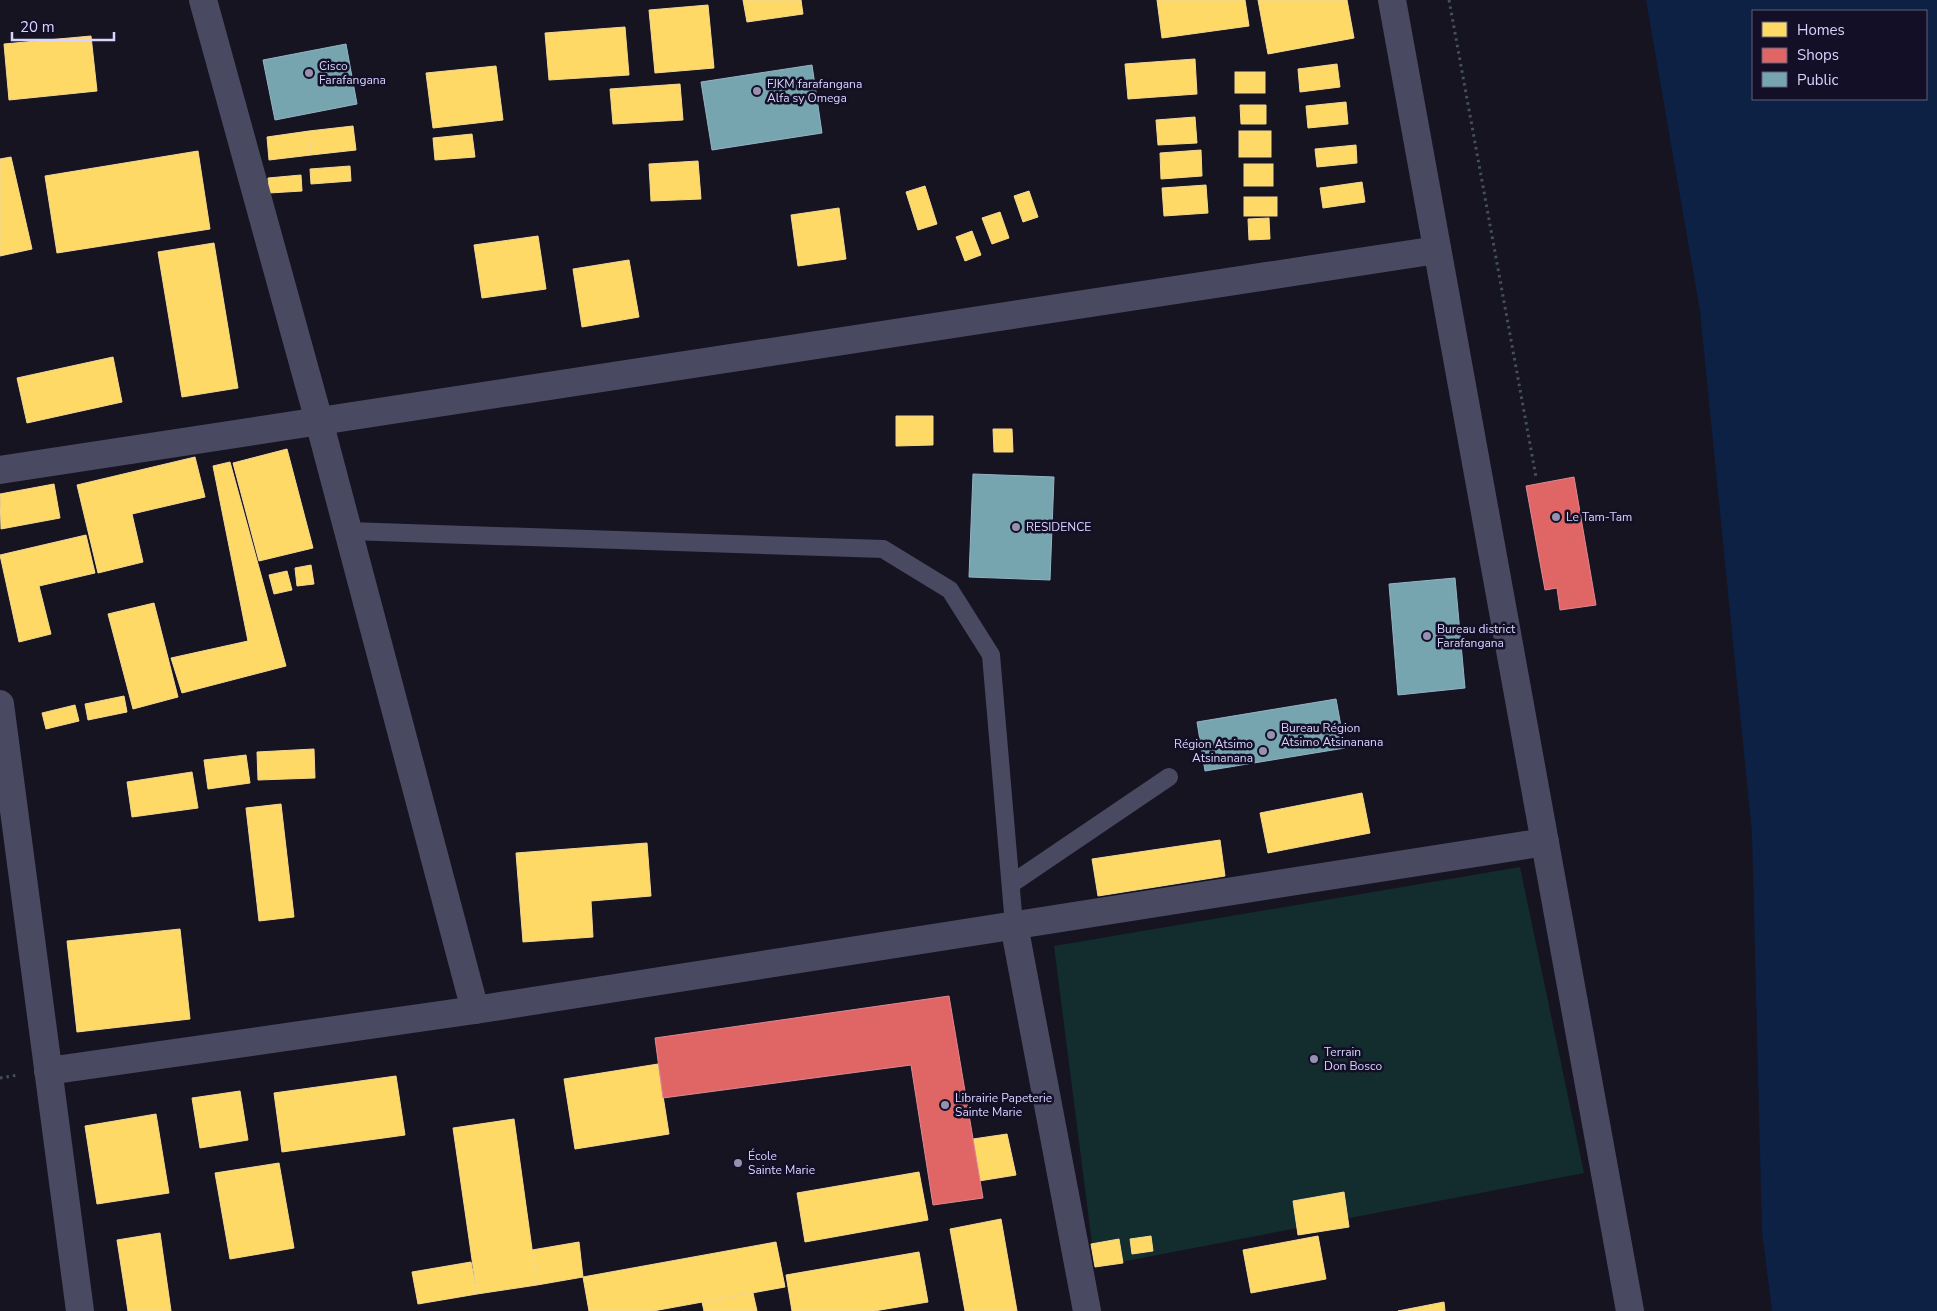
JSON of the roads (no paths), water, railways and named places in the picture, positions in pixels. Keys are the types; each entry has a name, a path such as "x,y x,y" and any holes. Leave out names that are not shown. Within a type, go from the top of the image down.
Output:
{"street":[{"path":"203,0 349,531 475,1010"},
{"path":"1392,0 1630,1311"},
{"path":"0,470 1437,250"},
{"path":"0,704 80,1311"},
{"path":"48,1071 475,1010 1544,842"},
{"path":"1014,925 1086,1311"}],"lane":[{"path":"349,531 884,549 950,590 991,655 1014,925"},
{"path":"1010,884 1169,777"}],"water":[{"path":"1646,0 1937,0 1937,1311 1772,1311 1762,1232 1752,833 1700,311"}],"place":[{"name":"Cisco Farafangana","path":"309,73"},
{"name":"FJKM farafangana Alfa sy Omega","path":"757,91"},
{"name":"Le Tam-Tam","path":"1556,517"},
{"name":"RESIDENCE","path":"1016,527"},
{"name":"Bureau district Farafangana","path":"1427,636"},
{"name":"Bureau Région Atsimo Atsinanana","path":"1271,735"},
{"name":"Région Atsimo Atsinanana","path":"1263,751"},
{"name":"Terrain Don Bosco","path":"1314,1059"},
{"name":"Librairie Papeterie Sainte Marie","path":"945,1105"},
{"name":"École Sainte Marie","path":"738,1163"}]}
